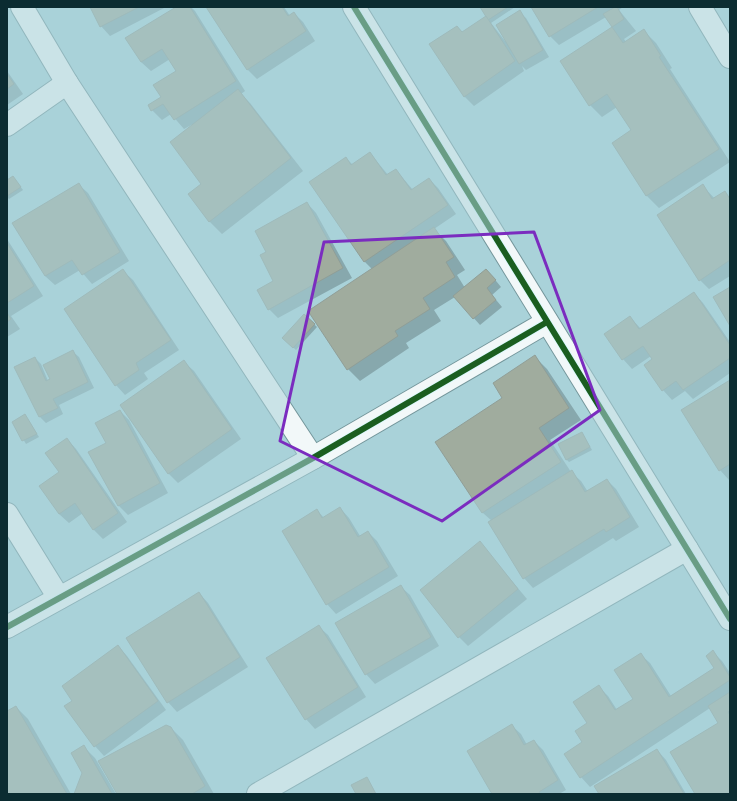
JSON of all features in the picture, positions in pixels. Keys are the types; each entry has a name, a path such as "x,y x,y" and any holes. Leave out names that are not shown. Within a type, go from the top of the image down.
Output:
{"street":[{"path":"22,7 67,83 313,458"},
{"path":"354,7 730,619"},
{"path":"700,7 730,56"},
{"path":"7,125 67,83"},
{"path":"7,627 313,458 547,322"},
{"path":"7,514 59,598"},
{"path":"258,794 687,549"}],"highlighted area":[{"path":"534,232 600,410 442,521 280,441 324,242"}],"building":[{"path":"90,7 139,7 100,27"},
{"path":"176,7 190,7 236,81 174,120 163,104 151,111 148,105 161,97 153,85 176,71 162,49 141,62 125,38"},
{"path":"206,7 282,7 288,16 294,12 306,31 247,70"},
{"path":"480,7 508,7 488,20"},
{"path":"531,7 598,7 549,37"},
{"path":"617,7 624,19 612,27 603,14"},
{"path":"520,10 543,50 519,64 496,25"},
{"path":"486,16 515,61 464,97 429,44 457,26 462,32"},
{"path":"612,27 623,43 644,29 661,56 659,57 719,149 646,196 612,143 631,130 607,94 589,106 560,61"},
{"path":"7,74 14,84 7,89"},
{"path":"238,89 291,158 209,222 188,194 201,184 170,142"},
{"path":"370,152 386,175 396,169 411,190 429,178 448,205 364,262 309,182 346,157 351,165"},
{"path":"13,176 21,187 7,196 7,180"},
{"path":"79,183 120,252 82,275 72,260 45,276 12,223"},
{"path":"703,184 712,199 725,191 730,199 730,260 699,281 657,215"},
{"path":"307,202 343,268 268,310 257,290 273,281 260,255 266,252 255,231"},
{"path":"434,227 454,257 446,262 455,277 423,298 430,309 395,331 398,336 347,370 308,311"},
{"path":"7,243 34,286 7,303"},
{"path":"123,269 171,340 136,363 139,370 115,386 64,309"},
{"path":"486,269 496,280 487,288 496,300 473,319 453,296"},
{"path":"730,287 730,326 713,297"},
{"path":"694,292 730,345 730,358 683,390 676,381 662,391 644,365 652,359 643,346 622,360 604,334 630,316 639,329"},
{"path":"7,313 11,319 7,322"},
{"path":"304,314 315,324 293,348 282,338"},
{"path":"73,350 88,382 53,399 58,408 39,417 14,367 35,357 46,381 50,379 43,365"},
{"path":"535,355 569,408 539,428 561,462 482,513 435,442 502,398 493,383"},
{"path":"184,360 232,429 168,474 120,405"},
{"path":"730,380 730,464 719,471 681,410"},
{"path":"120,410 160,483 118,506 88,452 106,443 95,423"},
{"path":"25,414 37,434 22,441 12,422"},
{"path":"582,432 590,447 566,460 558,444"},
{"path":"67,438 118,513 93,530 75,503 59,514 39,486 59,472 45,453"},
{"path":"572,470 585,492 607,479 630,517 606,532 604,529 523,579 488,522"},
{"path":"340,507 358,537 368,531 389,567 326,605 282,531 317,509 322,518"},
{"path":"480,541 518,589 458,638 420,590"},
{"path":"401,585 431,637 365,675 335,623"},
{"path":"199,592 240,657 167,703 126,638"},
{"path":"319,625 358,687 305,720 266,658"},
{"path":"118,645 158,701 94,747 64,706 72,701 62,686"},
{"path":"713,650 730,677 730,680 580,778 564,754 582,742 575,731 587,723 573,702 599,685 615,710 633,699 614,670 641,653 669,697 714,668 706,656"},
{"path":"730,692 730,710 728,712 730,715 730,794 695,794 670,752 718,723 708,706"},
{"path":"16,706 67,794 7,794 7,711"},
{"path":"512,724 524,745 534,740 558,780 539,792 540,794 492,794 467,751"},
{"path":"166,725 171,727 205,786 192,794 117,794 98,761"},
{"path":"84,745 112,794 74,794 82,773 71,753"},
{"path":"657,749 684,794 599,794 594,786"},
{"path":"367,777 376,794 356,794 351,785"}],"cycle path":[{"path":"354,7 730,619"},
{"path":"7,627 313,458 547,322"}]}
